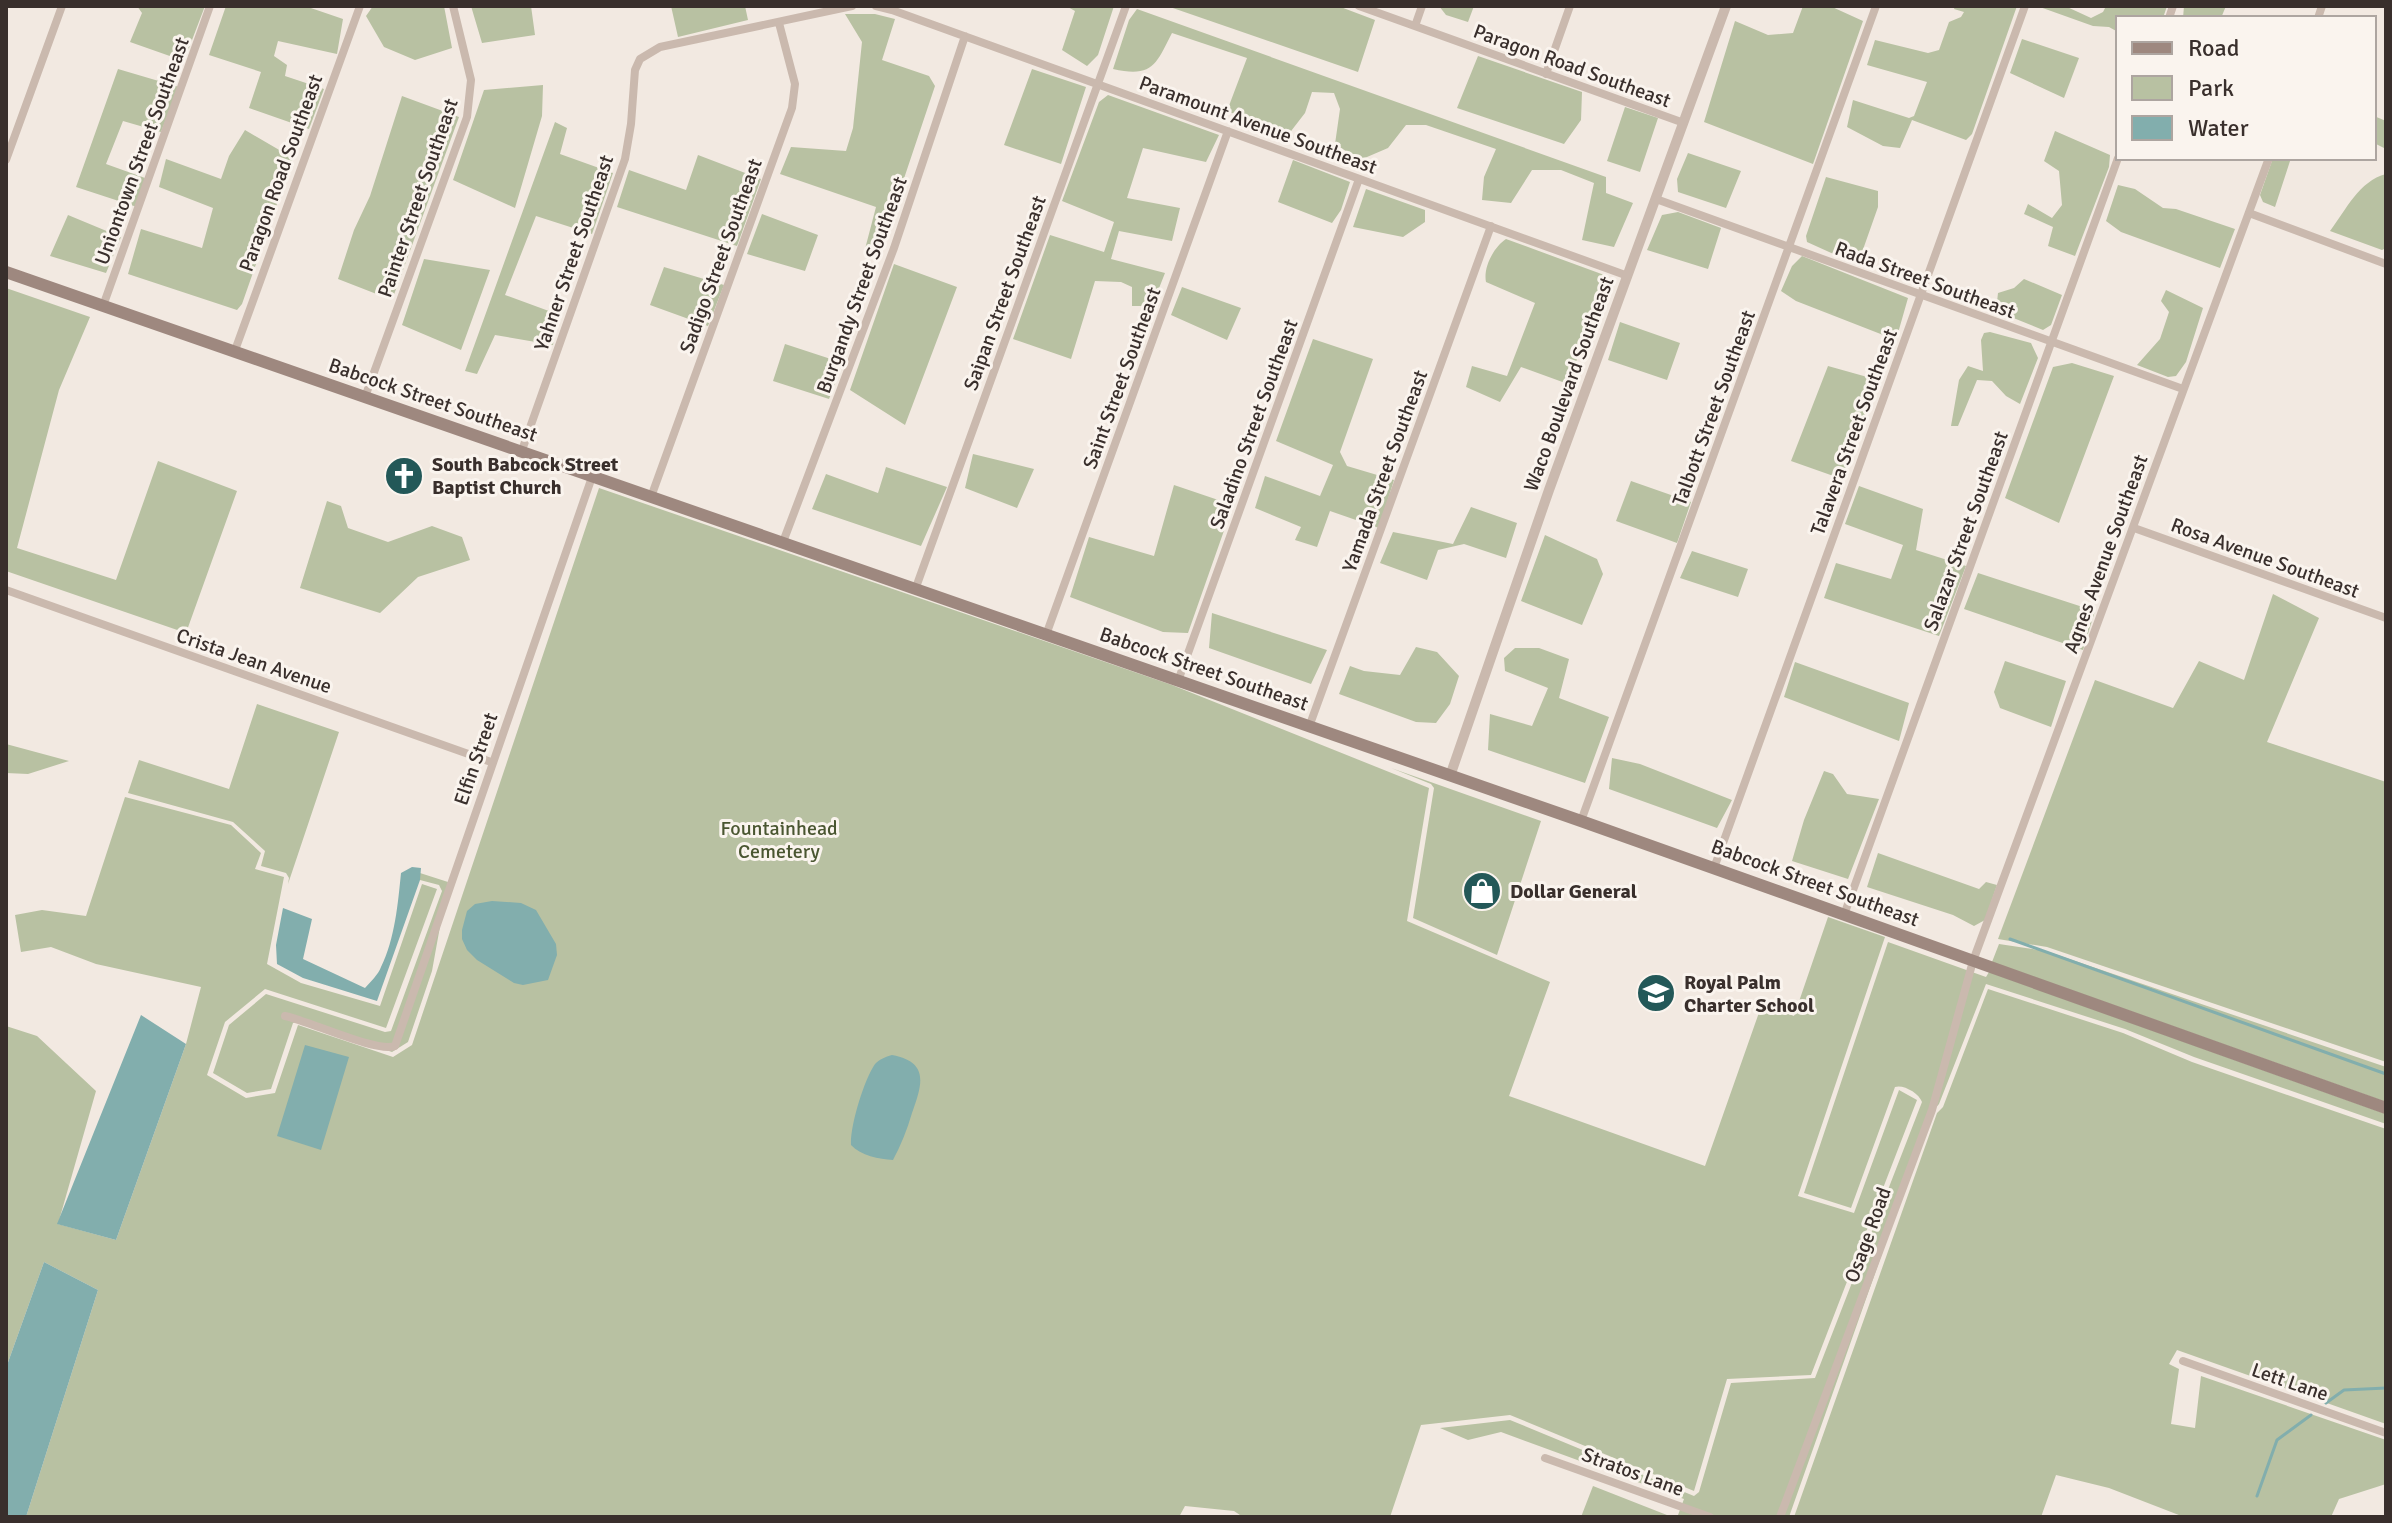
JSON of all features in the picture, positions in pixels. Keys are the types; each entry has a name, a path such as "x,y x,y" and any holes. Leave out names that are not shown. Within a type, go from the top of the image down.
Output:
{"main road":[{"name":"Babcock Street Southeast","path":"6,272 1581,821 2386,1108"}],"street":[{"path":"6,160 62,6"},
{"name":"Uniontown Street Southeast","path":"103,306 210,6"},
{"name":"Paragon Road Southeast","path":"234,353 360,6"},
{"name":"Painter Street Southeast","path":"365,397 467,117 471,80 453,6"},
{"path":"779,23 852,6"},
{"name":"Paramount Avenue Southeast","path":"876,6 1628,276"},
{"name":"Saipan Street Southeast","path":"915,590 1126,6"},
{"name":"Paragon Road Southeast","path":"1359,6 1684,123"},
{"path":"1415,26 1422,6"},
{"path":"1546,74 1570,6"},
{"name":"Waco Boulevard Southeast","path":"1450,776 1549,490 1726,6"},
{"name":"Talbott Street Southeast","path":"1581,821 1876,6"},
{"name":"Talavera Street Southeast","path":"1714,868 2025,6"},
{"name":"Yahner Street Southeast","path":"521,453 625,159 635,70 640,59 660,47 779,23"},
{"name":"Sadigo Street Southeast","path":"651,497 792,108 795,84 779,23"},
{"name":"Burgandy Street Southeast","path":"783,542 894,248 965,36"},
{"name":"Saint Street Southeast","path":"1046,635 1228,131"},
{"name":"Salazar Street Southeast","path":"1844,915 2117,160"},
{"name":"Agnes Avenue Southeast","path":"1973,961 2268,160"},
{"name":"Saladino Street Southeast","path":"1178,681 1359,179"},
{"name":"Rada Street Southeast","path":"1656,199 2183,389"},
{"path":"2249,213 2386,264"},
{"name":"Yamada Street Southeast","path":"1309,727 1491,226"},
{"name":"Elfin Street","path":"285,1016 368,1045 388,1049 395,1046 592,477"},
{"name":"Rosa Avenue Southeast","path":"2134,528 2386,618"},
{"name":"Crista Jean Avenue","path":"6,590 491,762"},
{"name":"Osage Road","path":"1780,1517 1932,1110 1973,961"},
{"name":"Lett Lane","path":"2183,1361 2386,1433"},
{"name":"Stratos Lane","path":"1545,1458 1710,1517"}],"green space":[{"path":"137,6 205,6 184,61 130,42 142,13"},
{"path":"226,6 305,6 343,19 337,54 278,41 274,56 287,65 285,76 324,89 309,129 249,108 261,72 209,55"},
{"path":"373,6 444,6 452,48 415,60 384,47 366,16"},
{"path":"471,6 531,6 535,35 482,43"},
{"path":"671,6 745,6 748,20 678,37"},
{"path":"1066,6 1114,6 1098,55 1087,66 1062,50 1075,11"},
{"path":"1167,6 1338,6 1375,20 1358,72"},
{"path":"1439,6 1474,6 1468,22 1446,15"},
{"path":"1803,6 1830,6 1863,21 1813,164 1704,122 1735,21 1768,35 1793,33"},
{"path":"1955,6 2017,6 1972,134 1966,140 1912,120 1900,148 1883,146 1847,127 1853,100 1909,118 1914,116 1927,82 1867,65 1875,40 1928,53 1939,50 1949,22 1961,17 1964,12 1954,9"},
{"path":"2037,6 2065,6 2091,18 2103,12 2106,6 2167,6 2164,16 2116,16 2116,31"},
{"path":"2184,6 2226,6 2222,16 2183,16"},
{"path":"1137,9 1606,177 1606,193 1633,203 1614,247 1582,240 1594,183 1561,170 1532,170 1511,203 1482,200 1484,177 1496,149 1426,125 1406,125 1388,148 1360,160 1335,144 1340,109 1334,93 1312,92 1305,113 1288,135 1227,111 1247,58 1172,33 1152,66 1137,72 1113,69 1129,20"},
{"path":"845,14 875,14 895,19 882,60 929,76 935,86 879,253 865,249 876,207 780,174 791,147 846,151 853,128 862,42"},
{"path":"2022,39 2079,58 2064,98 2010,73"},
{"path":"1478,56 1582,92 1581,120 1564,144 1457,108"},
{"path":"118,69 179,87 161,132 123,121 106,164 145,178 137,207 76,187"},
{"path":"1032,69 1086,87 1061,164 1004,145"},
{"path":"543,85 542,116 515,208 453,180 484,90"},
{"path":"1108,95 1219,135 1206,162 1143,148 1127,198 1180,208 1172,241 1119,231 1111,259 1165,273 1152,306 1132,306 1132,287 1121,282 1095,281 1071,359 1013,339 1050,235 1104,252 1114,222 1062,201 1099,102"},
{"path":"402,96 459,117 392,300 338,279 354,230 370,196"},
{"path":"1625,107 1658,118 1640,172 1607,161"},
{"path":"2376,117 2386,121 2386,149 2376,144"},
{"path":"555,122 567,128 560,154 613,173 592,234 536,216 505,295 557,314 553,345 495,335 477,374 465,371"},
{"path":"245,130 293,158 242,304 237,310 128,274 141,229 202,248 213,208 159,187 166,159 221,179 229,156"},
{"path":"2055,131 2110,155 2109,167 2075,256 2048,246 2053,227 2024,214 2028,204 2052,218 2062,205 2059,171 2044,161"},
{"path":"1688,153 1741,171 1726,208 1678,192 1677,179"},
{"path":"698,155 761,179 737,246 617,207 629,170 686,190"},
{"path":"1293,160 1350,182 1341,210 1332,223 1278,202"},
{"path":"2272,160 2290,160 2275,207 2263,202 2260,195"},
{"path":"2386,174 2386,248 2382,250 2330,231 2361,190"},
{"path":"1826,177 1878,191 1878,207 1860,258 1849,261 1807,242 1806,236"},
{"path":"2118,185 2135,189 2163,208 2176,209 2235,229 2220,268 2121,232 2106,221"},
{"path":"1366,189 1425,210 1425,222 1403,237 1353,227"},
{"path":"1678,212 1721,228 1708,269 1647,250 1662,215"},
{"path":"762,214 818,235 805,271 747,254"},
{"path":"68,215 121,237 106,273 50,256"},
{"path":"1506,239 1607,276 1568,384 1521,367 1500,402 1466,387 1472,366 1507,376 1535,303 1486,282 1490,258"},
{"path":"1802,256 1908,298 1896,340 1796,301 1781,291 1792,266"},
{"path":"424,259 490,270 461,350 402,325"},
{"path":"894,264 957,287 905,425 850,390"},
{"path":"664,267 724,285 708,326 650,305"},
{"path":"2024,279 2062,295 2051,325 2043,330 1996,311 1998,293 2014,288"},
{"path":"1182,287 1241,308 1227,340 1171,315"},
{"path":"6,288 90,317 59,390 17,548 116,580 158,461 237,491 186,633 6,571"},
{"path":"2166,290 2203,308 2186,362 2176,376 2168,377 2137,365 2160,339 2169,312 2161,301"},
{"path":"1620,322 1680,343 1667,380 1608,360"},
{"path":"1984,333 2031,343 2038,358 2020,404 2006,396 1992,381 1977,380 1958,426 1951,426 1959,380 1968,366 1983,371 1981,340"},
{"path":"1313,339 1373,359 1340,452 1347,466 1394,480 1379,528 1330,511 1317,547 1295,540 1301,527 1255,508 1265,476 1320,496 1333,465 1276,441"},
{"path":"785,344 843,363 829,399 773,381"},
{"path":"2072,363 2114,376 2059,523 2005,498 2053,367"},
{"path":"1828,366 1878,380 1842,479 1791,461"},
{"path":"973,454 1034,469 1017,508 965,488"},
{"path":"886,467 947,487 921,546 812,509 826,474 878,493"},
{"path":"1631,481 1691,502 1677,543 1616,521"},
{"path":"1174,485 1233,505 1188,633 1163,632 1070,597 1089,537 1154,556"},
{"path":"1859,486 1923,509 1916,550 1966,566 1939,636 1824,598 1836,563 1891,579 1903,545 1845,524"},
{"name":"Fountainhead Cemetery","path":"599,488 1172,685 1429,788 1407,921 1550,982 1509,1096 1705,1166 1762,1004 1794,1016 1828,917 1885,937 1798,1196 1854,1213 1899,1090 1917,1100 1811,1375 1727,1379 1694,1491 1510,1415 1421,1425 1390,1517 1243,1517 1234,1511 1185,1506 1179,1517 26,1517 98,1290 44,1262 6,1368 6,1026 37,1036 96,1091 58,1224 116,1240 186,1044 201,987 96,964 51,947 21,952 15,915 42,910 86,916 125,797 231,825 261,853 255,869 284,877 267,964 301,983 380,1006 422,884 437,889 386,1028 265,989 225,1022 207,1075 246,1098 275,1093 298,1025 393,1057 412,1045"},
{"path":"327,501 341,506 348,528 388,542 432,526 462,537 470,560 418,577 380,613 300,588"},
{"path":"1471,507 1517,523 1506,558 1464,544 1438,550 1427,580 1380,563 1393,532 1453,544"},
{"path":"1545,535 1597,559 1603,574 1582,625 1521,601"},
{"path":"1692,551 1748,569 1738,597 1680,578"},
{"path":"1978,573 2095,611 2083,650 1964,609"},
{"path":"2273,594 2319,618 2267,742 2386,782 2386,1062 2047,947 1998,939 2095,680 2173,708 2199,661 2244,680"},
{"path":"1212,613 1327,650 1311,684 1209,648"},
{"path":"1416,647 1437,652 1459,676 1450,704 1436,723 1416,722 1339,694 1350,666 1364,671 1400,675"},
{"path":"1515,648 1539,648 1569,659 1559,698 1609,717 1585,783 1488,750 1490,714 1532,726 1548,688 1505,671 1504,658"},
{"path":"2005,661 2066,681 2051,727 2000,708 1994,692"},
{"path":"1795,662 1909,703 1899,741 1784,697"},
{"path":"257,704 339,732 288,884 286,873 261,866 265,851 233,822 128,793 139,760 229,789"},
{"path":"6,744 69,761 28,774 6,773"},
{"path":"1612,758 1640,764 1732,800 1717,828 1609,789"},
{"path":"1391,768 1541,821 1497,955 1413,918 1434,788"},
{"path":"1824,771 1833,774 1847,794 1879,799 1848,879 1792,861 1804,820"},
{"path":"1878,853 1979,889 1986,882 1997,885 1985,920 1974,926 1953,915 1867,887"},
{"path":"420,873 448,882 432,971 408,1042 392,1052 299,1021 293,1023 271,1089 247,1093 213,1073 229,1025 266,994 385,1032 391,1031 442,891 439,885 420,880"},
{"path":"1888,942 1986,977 1989,972 2386,1114 2386,1124 2194,1057 2125,1029 1986,984 1939,1104 1932,1112 1789,1517 1683,1517 1678,1515 1684,1499 1501,1432 1468,1440 1440,1428 1510,1420 1694,1496 1699,1492 1731,1383 1815,1378 1922,1102 1910,1090 1895,1087 1851,1208 1804,1193"},
{"path":"1999,944 2046,951 2386,1067 2386,1102 1992,962"},
{"path":"1988,989 2123,1033 2192,1062 2386,1129 2386,1424 2177,1350 2169,1364 2179,1369 2171,1424 2195,1428 2201,1376 2386,1440 2386,1484 2339,1499 2331,1517 2184,1517 2109,1488 2056,1475 2041,1517 1794,1517 1937,1113 1943,1107"},
{"path":"1593,1486 1672,1517 1581,1517"}],"water":[{"path":"412,867 421,868 420,880 377,1001 303,978 277,964 276,945 283,908 312,919 303,959 365,988 380,970 390,945 401,873"},
{"path":"492,901 521,903 536,910 556,944 557,955 548,980 523,985 514,983 477,960 467,950 462,930 467,911 475,904"},
{"path":"141,1015 186,1044 116,1240 57,1224"},
{"path":"305,1045 349,1057 321,1150 277,1136"},
{"path":"892,1055 913,1063 920,1076 908,1125 893,1160 876,1158 851,1145 855,1115 866,1081 875,1064"},
{"path":"44,1262 98,1290 26,1517 6,1517 6,1368"}],"waterway":[{"path":"2010,939 2386,1074"},
{"path":"2326,1403 2344,1390 2386,1388"},
{"path":"2257,1496 2277,1440 2311,1415"}],"place":[{"name":"South Babcock Street Baptist Church","path":"404,476"},
{"name":"Dollar General","path":"1482,891"},
{"name":"Royal Palm Charter School","path":"1656,993"}]}
